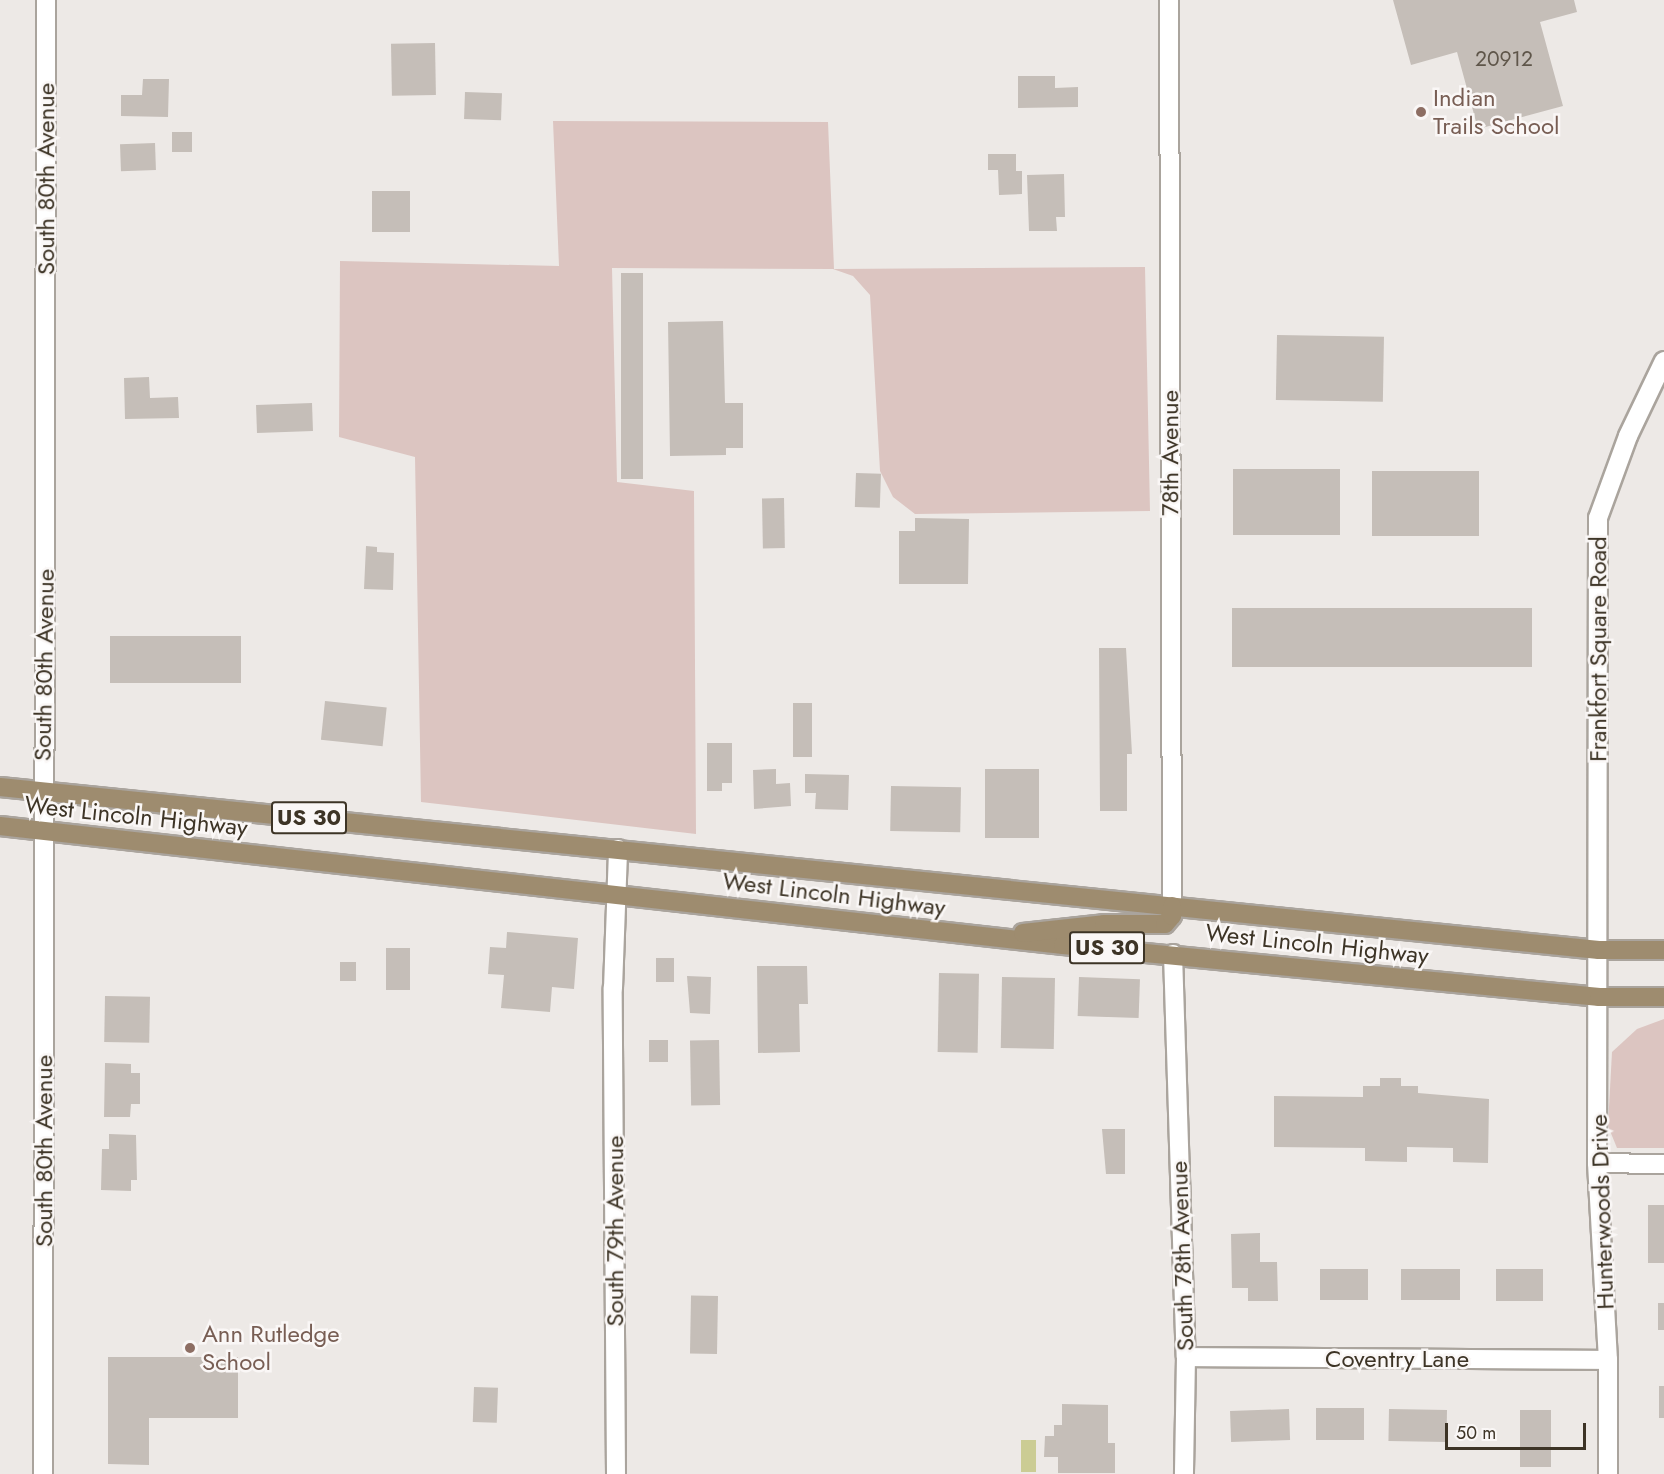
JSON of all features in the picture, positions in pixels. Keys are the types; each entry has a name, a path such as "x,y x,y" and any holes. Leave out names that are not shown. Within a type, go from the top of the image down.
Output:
{"main road":[{"name":"West Lincoln Highway","path":"0,787 1599,950 1664,950"},
{"name":"West Lincoln Highway","path":"0,826 616,892 992,936 1599,997 1664,997"},
{"path":"992,936 1104,924 1165,924 1172,916 1172,906"}],"street":[{"name":"South 80th Avenue","path":"43,1474 46,0"},
{"name":"78th Avenue","path":"1169,0 1172,906"},
{"name":"Frankfort Square Road","path":"1599,950 1598,518 1628,436 1664,361"},
{"name":"South 79th Avenue","path":"616,1474 613,988 618,849"},
{"name":"Hunterwoods Drive","path":"1599,950 1597,1162 1608,1360 1608,1474"},
{"name":"South 78th Avenue","path":"1173,954 1186,1357 1184,1474"},
{"path":"1597,1162 1664,1164"},
{"name":"Coventry Lane","path":"1186,1357 1608,1360"}],"shaded area":[{"path":"553,121 828,122 834,269 1145,267 1150,511 915,514 893,497 880,471 870,295 853,276 833,269 612,268 617,482 694,491 696,834 421,802 415,457 339,437 340,261 559,266"},
{"path":"1664,1019 1664,1148 1617,1148 1608,1126 1612,1052 1637,1029"},
{"path":"1021,1440 1036,1440 1036,1472 1021,1472"}],"building":[{"name":"Indian Trails School","path":"1393,0 1574,0 1577,12 1540,22 1563,106 1478,129 1457,52 1411,65"},
{"path":"435,43 436,95 392,96 391,44"},
{"path":"1018,76 1055,76 1055,88 1078,87 1078,107 1018,108"},
{"path":"143,79 169,79 168,117 121,116 121,95 142,95"},
{"path":"465,92 502,93 501,120 464,119"},
{"path":"172,132 192,132 192,152 172,152"},
{"path":"155,143 156,170 121,171 120,144"},
{"path":"988,154 1016,154 1016,171 1022,171 1022,194 999,195 998,170 988,170"},
{"path":"1064,174 1065,217 1056,217 1057,231 1029,231 1027,175"},
{"path":"372,191 410,191 410,232 372,232"},
{"path":"621,273 643,273 643,479 621,479"},
{"path":"723,321 725,403 743,403 743,448 726,448 726,455 670,456 668,322"},
{"path":"1277,335 1384,337 1383,402 1276,400"},
{"path":"149,377 150,398 178,397 179,418 125,419 124,378"},
{"path":"312,403 313,431 257,433 256,405"},
{"path":"1233,469 1340,469 1340,535 1233,535"},
{"path":"1372,471 1479,471 1479,536 1372,536"},
{"path":"856,473 881,474 880,508 855,507"},
{"path":"762,498 784,498 785,548 763,548"},
{"path":"915,518 969,519 968,584 899,584 899,531 915,531"},
{"path":"366,546 377,547 377,552 394,553 393,590 364,589"},
{"path":"1232,608 1532,608 1532,667 1232,667"},
{"path":"110,636 241,636 241,683 110,683"},
{"path":"1099,648 1126,648 1132,754 1127,754 1127,811 1100,811"},
{"path":"325,701 387,707 383,746 321,740"},
{"path":"793,703 812,703 812,757 793,757"},
{"path":"707,743 732,743 732,783 722,783 722,791 707,791"},
{"path":"776,769 776,784 790,783 791,806 754,809 753,770"},
{"path":"985,769 1039,769 1039,838 985,838"},
{"path":"805,774 849,775 848,810 815,809 816,793 805,793"},
{"path":"891,786 961,787 960,832 890,831"},
{"path":"507,932 578,938 574,989 552,987 550,1012 501,1008 504,975 488,974 490,947 506,948"},
{"path":"386,948 410,948 410,990 386,990"},
{"path":"656,958 674,958 674,982 656,982"},
{"path":"340,962 356,962 356,981 340,981"},
{"path":"757,966 807,966 808,1004 799,1004 800,1052 758,1053"},
{"path":"939,973 979,974 978,1053 938,1052"},
{"path":"687,976 711,977 710,1014 690,1013"},
{"path":"1002,977 1055,978 1054,1049 1001,1048"},
{"path":"1079,977 1140,979 1139,1018 1078,1016"},
{"path":"105,996 150,997 149,1043 104,1042"},
{"path":"649,1040 668,1040 668,1062 649,1062"},
{"path":"719,1040 720,1105 691,1105 690,1041"},
{"path":"105,1063 131,1064 131,1073 140,1073 140,1104 131,1104 130,1117 104,1117"},
{"path":"1380,1078 1401,1078 1401,1086 1418,1086 1418,1093 1489,1099 1488,1163 1453,1162 1453,1148 1407,1147 1407,1162 1365,1161 1365,1148 1274,1147 1274,1096 1363,1097 1363,1086 1380,1086"},
{"path":"1102,1129 1125,1129 1125,1174 1106,1174"},
{"path":"109,1134 136,1135 137,1180 131,1180 131,1191 101,1190 102,1149 109,1149"},
{"path":"1648,1205 1664,1205 1664,1263 1648,1263"},
{"path":"1260,1233 1260,1262 1277,1262 1278,1301 1248,1301 1248,1288 1232,1288 1231,1234"},
{"path":"1320,1269 1368,1269 1368,1300 1320,1300"},
{"path":"1401,1269 1460,1269 1460,1300 1401,1300"},
{"path":"1496,1269 1543,1269 1543,1301 1496,1301"},
{"path":"691,1296 718,1296 717,1354 690,1354"},
{"path":"1658,1303 1664,1303 1664,1330 1658,1330"},
{"path":"108,1357 238,1357 238,1418 149,1418 149,1465 108,1464"},
{"path":"1659,1386 1664,1386 1664,1418 1659,1418"},
{"path":"474,1387 498,1388 497,1423 473,1422"},
{"path":"1062,1404 1108,1405 1108,1443 1115,1443 1115,1473 1058,1473 1058,1457 1044,1457 1045,1436 1054,1436 1054,1425 1062,1425"},
{"path":"1316,1408 1364,1408 1364,1440 1316,1440"},
{"path":"1289,1409 1290,1440 1231,1442 1230,1411"},
{"path":"1389,1409 1447,1410 1446,1442 1388,1441"},
{"path":"1520,1410 1551,1410 1551,1467 1520,1467"}],"place":[{"name":"Indian Trails School","path":"1421,112"},
{"name":"Ann Rutledge School","path":"190,1348"}]}
